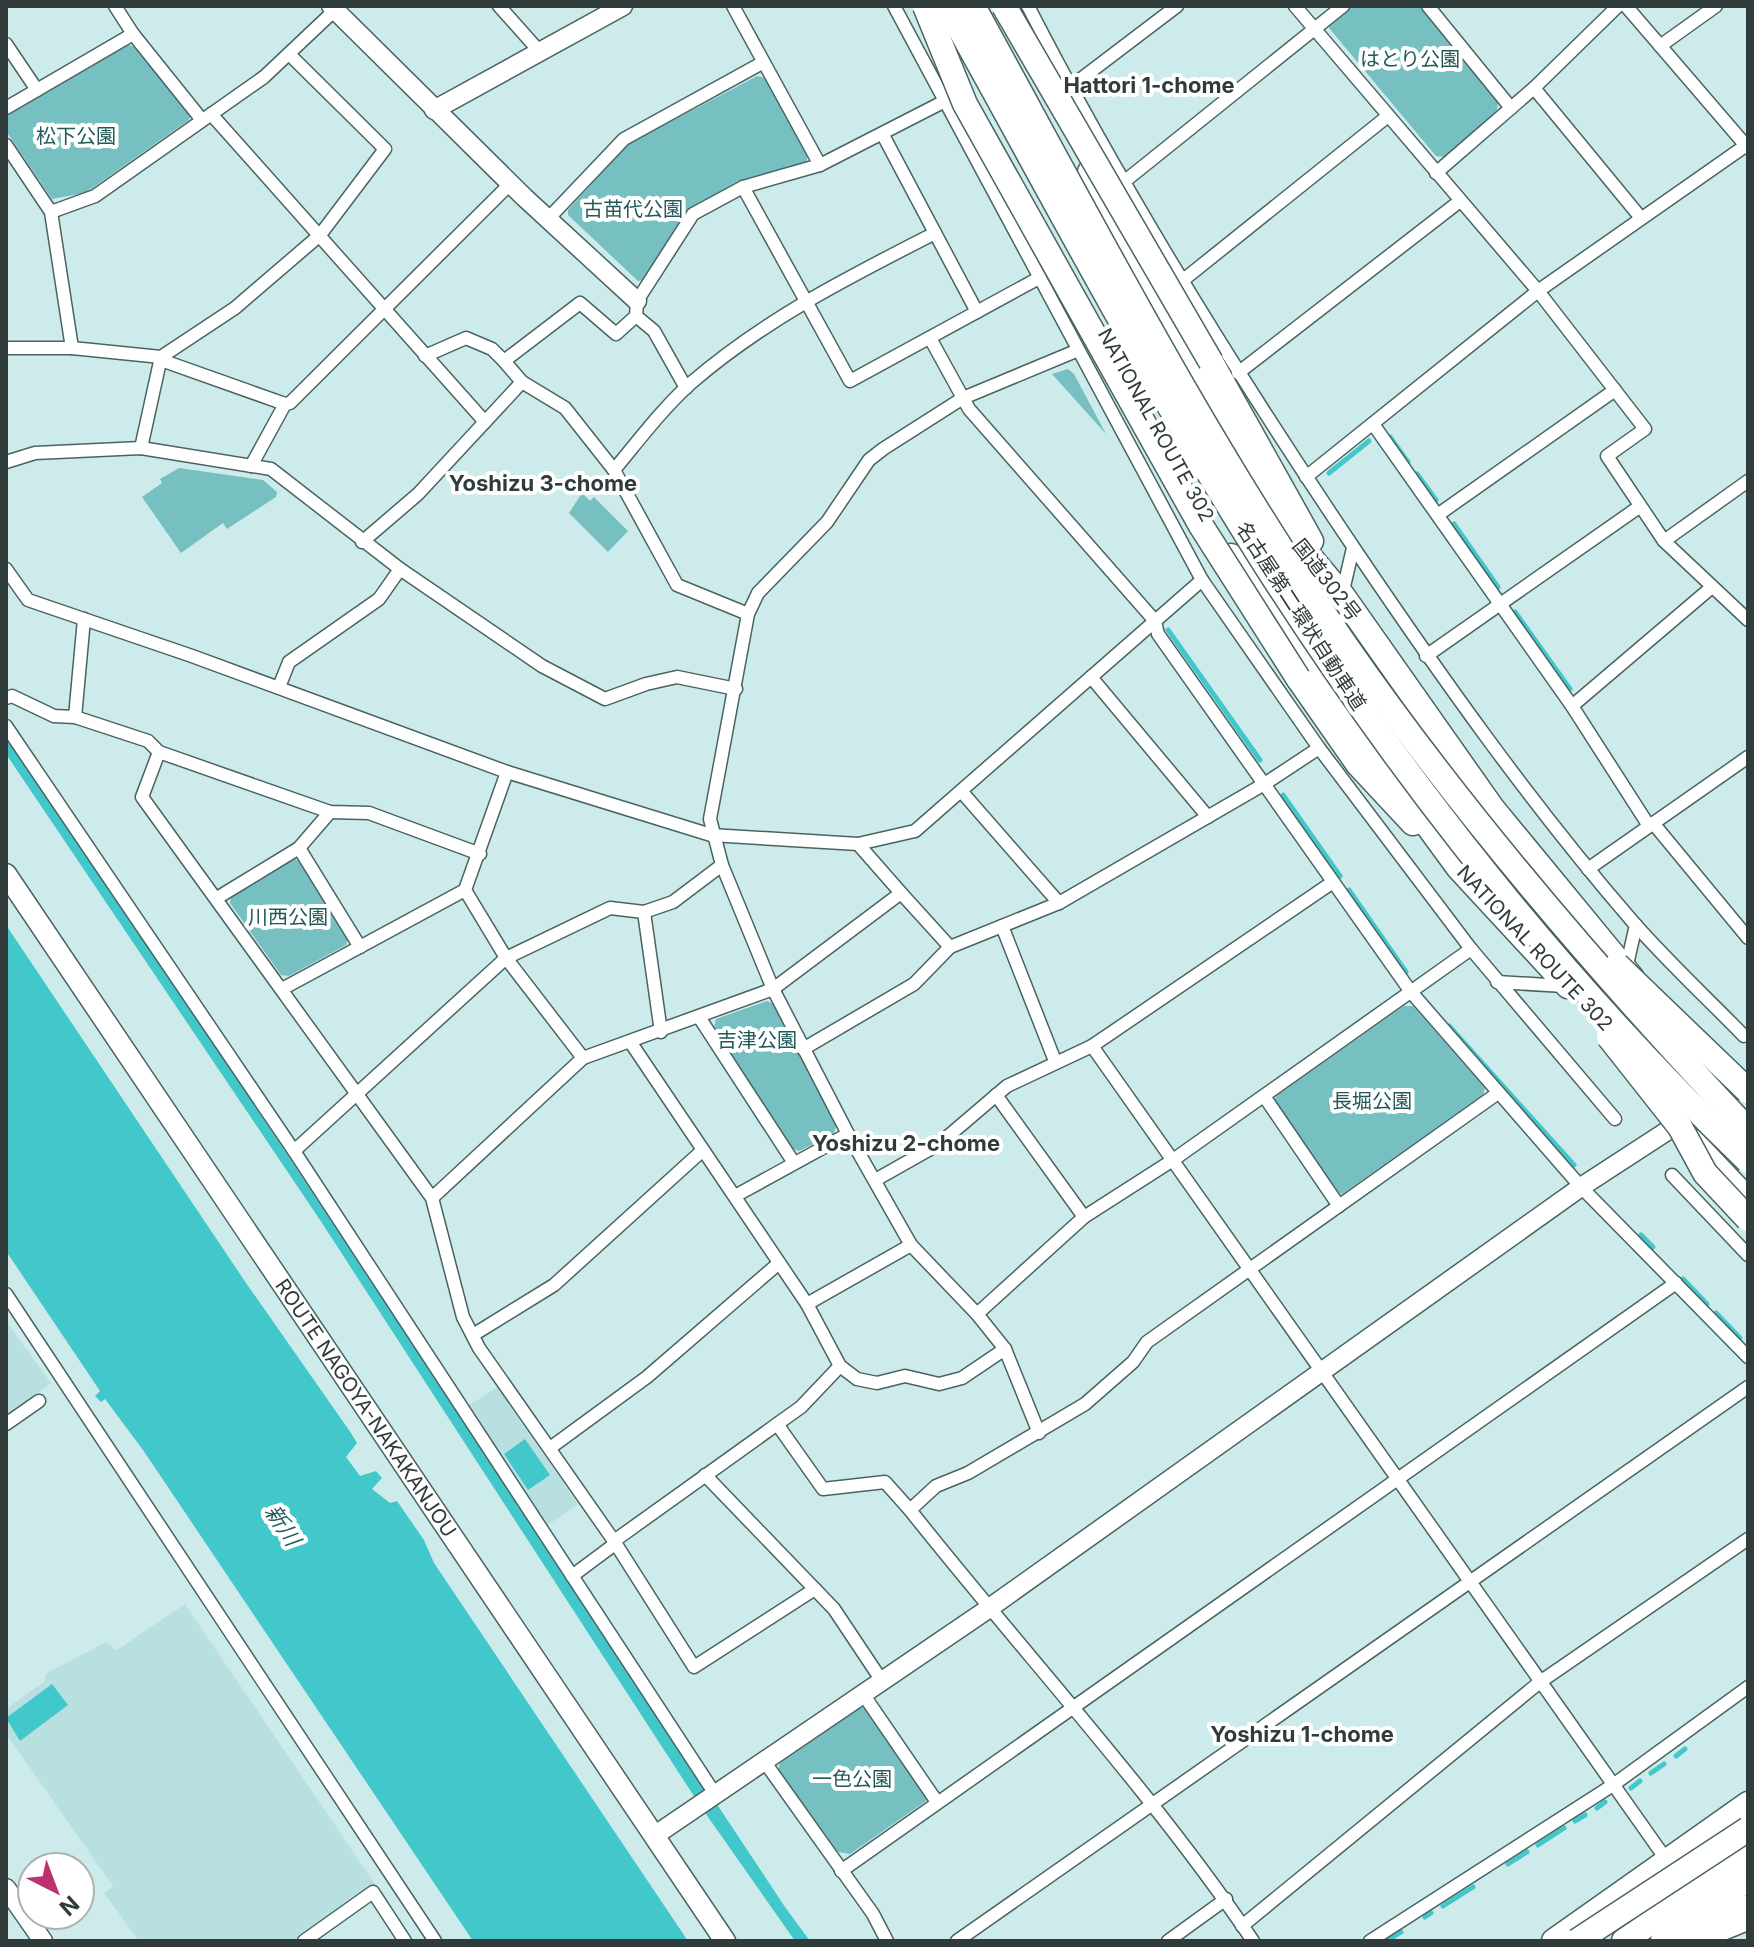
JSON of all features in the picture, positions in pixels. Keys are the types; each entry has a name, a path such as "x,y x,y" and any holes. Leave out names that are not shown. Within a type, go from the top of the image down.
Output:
{"highway":[{"name":"NATIONAL ROUTE 302","path":"927,6 1224,546 1458,867 1687,1120 1748,1171"},
{"path":"927,6 965,104 1200,524 1298,678 1358,764 1458,867"},
{"name":"名古屋第二環状自動車道","path":"947,6 1201,461 1264,563 1378,732 1503,895 1614,1021 1748,1161"},
{"name":"名古屋第二環状自動車道","path":"973,6 1147,323 1285,552 1397,718 1522,875 1611,980 1748,1130"},
{"name":"国道302号","path":"996,6 1008,18 1063,114 1145,289 1283,525 1342,595 1492,808 1625,970 1709,1058 1745,1086"},
{"path":"1008,18 1211,362 1342,595"},
{"path":"1378,732 1461,852 1687,1120 1748,1200"},
{"path":"1522,875 1745,1086"},
{"path":"1687,1120 1705,1173 1748,1219"},
{"path":"1590,1941 1671,1883 1745,1812"},
{"path":"1554,1941 1745,1812"},
{"path":"1577,1941 1745,1812"},
{"path":"1624,1941 1748,1854"},
{"path":"1663,1941 1690,1918 1748,1879"},
{"path":"1695,1941 1748,1907"}],"main road":[{"name":"ROUTE NAGOYA-NAKAKANJOU","path":"6,874 725,1941"}],"street":[{"path":"115,6 133,34 320,235 485,422"},
{"path":"499,6 540,52"},
{"path":"434,110 623,6"},
{"path":"733,6 820,165"},
{"path":"894,6 1076,351 1202,580 1319,748 1471,949 1615,1119"},
{"path":"1028,6 1182,281 1238,373 1426,656 1530,798 1588,869 1636,925 1744,1036"},
{"path":"1073,85 1177,6"},
{"path":"1295,6 1538,291 1645,429 1607,456 1664,541 1748,620"},
{"path":"1125,181 1343,6"},
{"path":"1428,6 1511,108"},
{"path":"1436,173 1534,88 1618,6"},
{"path":"1306,477 1538,291 1747,145 1626,6"},
{"path":"1660,46 1716,6"},
{"path":"51,212 95,196 264,77 333,8 637,308 654,331 686,388"},
{"path":"1008,18 1048,45"},
{"path":"6,108 133,34"},
{"path":"6,44 37,90"},
{"path":"141,448 161,358 235,308 320,235 385,149 289,54"},
{"path":"547,220 624,139 762,63"},
{"path":"954,118 961,71"},
{"path":"1534,88 1641,218"},
{"path":"504,361 580,303 616,334 637,308 693,214 743,187 820,165 945,101"},
{"path":"1182,281 1388,116"},
{"path":"883,135 977,312"},
{"path":"6,145 51,212 72,348"},
{"path":"251,466 285,404 510,184"},
{"path":"743,187 850,381 1039,278"},
{"path":"1238,373 1460,201"},
{"path":"614,470 686,388 747,338 807,299 935,233"},
{"path":"425,356 466,338 492,349 522,382 565,408 614,470 677,585 748,614"},
{"path":"930,338 969,409 1155,621 1158,634 1411,992 1581,1187 1748,1357"},
{"path":"6,348 72,348 161,358 285,404"},
{"path":"1039,1433 1005,1349 977,1314 911,1245 877,1179 848,1134 773,989 722,865 711,835 710,819 748,614 758,593 827,522 869,460 963,398 1076,351"},
{"path":"362,542 418,494 522,382"},
{"path":"1439,514 1615,390"},
{"path":"1373,424 1501,603 1651,824 1748,938"},
{"path":"1158,500 1168,447"},
{"path":"6,462 35,453 141,448 271,469 400,569 542,666 605,699 677,677 736,689"},
{"path":"1664,541 1746,486"},
{"path":"1426,656 1639,507"},
{"path":"1342,595 1353,548"},
{"path":"6,569 28,600 279,687 507,772 711,835 858,844 915,831 1202,580"},
{"path":"279,687 289,662 379,599 400,569"},
{"path":"1572,706 1712,587"},
{"path":"75,717 84,619"},
{"path":"1250,647 1303,651"},
{"path":"1091,677 1208,817"},
{"path":"6,698 12,696 54,716 75,717 148,741 159,752 330,812 369,813 480,854"},
{"path":"6,726 294,1151 715,1794"},
{"path":"803,1049 914,984 950,947 1059,903 1266,783 1319,748"},
{"path":"159,752 142,797 282,989 355,1096 432,1198 463,1317 473,1335 614,1542 694,1667 815,1589"},
{"path":"1588,869 1748,757"},
{"path":"282,989 465,890 507,772"},
{"path":"961,791 1059,903"},
{"path":"217,898 299,848 330,812"},
{"path":"858,844 950,947"},
{"path":"299,848 360,947"},
{"path":"294,1151 506,958 610,908 644,912 673,902 722,865"},
{"path":"877,1179 939,1144 996,1095 1055,1061 1092,1046 1333,882"},
{"path":"465,890 506,958 583,1058"},
{"path":"432,1198 583,1058 773,989 901,893"},
{"path":"644,912 661,1032"},
{"path":"1625,970 1636,925"},
{"path":"1002,926 1055,1061"},
{"path":"977,1314 1084,1217 1173,1160 1471,949"},
{"path":"1497,982 1568,986"},
{"path":"699,1017 794,1163"},
{"path":"631,1043 807,1304 840,1366 857,1379 877,1383 905,1376 939,1384 962,1378 1005,1349"},
{"path":"1092,1046 1663,1855"},
{"path":"654,1836 988,1609 1581,1187 1745,1086"},
{"path":"910,1510 936,1486 968,1473 1085,1404 1133,1362 1147,1342 1498,1093"},
{"path":"996,1095 1084,1217"},
{"path":"1264,1096 1339,1206"},
{"path":"735,1196 848,1134"},
{"path":"473,1335 554,1285 703,1150"},
{"path":"1672,1175 1748,1255"},
{"path":"807,1304 911,1245"},
{"path":"550,1448 647,1377 779,1263"},
{"path":"841,1871 1676,1283"},
{"path":"6,1294 435,1941"},
{"path":"572,1576 614,1542 801,1407 840,1366"},
{"path":"957,1941 1748,1387"},
{"path":"6,1424 39,1401"},
{"path":"777,1424 823,1489 885,1482 1151,1803 1226,1899 1253,1941"},
{"path":"705,1475 834,1609 882,1681"},
{"path":"1242,1926 1540,1682 1748,1539"},
{"path":"1370,1941 1613,1785 1748,1687"},
{"path":"863,1694 937,1802"},
{"path":"764,1761 873,1914 887,1941"},
{"path":"1544,1941 1663,1855 1745,1812"},
{"path":"6,1888 43,1941"},
{"path":"304,1941 373,1892 405,1941"},
{"path":"1168,1941 1226,1899"},
{"path":"1706,1941 1748,1915"},
{"path":"1706,1941 1748,1924"}],"shaded area":[{"path":"6,1321 51,1383 6,1416"},
{"path":"497,1387 578,1504 545,1527 467,1407"},
{"path":"185,1604 375,1884 294,1941 139,1941 104,1893 113,1886 96,1862 96,1851 88,1851 6,1734 6,1709 45,1681 45,1674 106,1642 117,1650"}],"green space":[{"name":"はとり公園","path":"1349,6 1422,6 1498,103 1497,110 1445,157 1436,156 1329,28 1329,22"},
{"name":"松下公園","path":"128,45 136,47 191,113 189,120 85,193 52,199 6,131 6,116"},
{"name":"古苗代公園","path":"757,76 766,78 808,156 806,162 740,180 689,208 645,280 638,281 568,215 568,210 627,145"},
{"path":"1068,369 1074,374 1106,434 1052,374"},
{"path":"179,468 263,480 277,492 276,497 227,529 223,523 181,553 142,497 162,483 160,479"},
{"path":"582,493 590,501 594,497 628,531 608,552 569,513"},
{"name":"川西公園","path":"294,859 301,861 348,938 346,945 289,976 281,975 230,903 231,897"},
{"name":"吉津公園","path":"767,1001 773,1004 836,1126 834,1134 799,1151 793,1149 714,1028 716,1019"},
{"name":"長堀公園","path":"1404,1006 1413,1006 1485,1088 1483,1095 1342,1194 1336,1192 1274,1103 1276,1096"},
{"name":"一色公園","path":"861,1707 869,1710 927,1795 926,1801 850,1854 838,1852 778,1770 780,1763"}],"water":[{"path":"6,730 810,1941 795,1941 701,1807 320,1220 6,754"},
{"name":"新川","path":"6,925 244,1280 351,1433 357,1443 346,1457 360,1476 376,1471 382,1478 372,1489 390,1503 397,1501 424,1540 434,1563 688,1941 473,1941 143,1450 105,1399 101,1402 95,1396 100,1391 6,1251"},
{"path":"525,1439 550,1475 528,1490 504,1454"},
{"path":"52,1684 68,1705 20,1741 6,1718"}],"waterway":[{"path":"1390,437 1408,462"},
{"path":"1329,473 1369,441"},
{"path":"1417,474 1436,500"},
{"path":"1454,524 1498,587"},
{"path":"1515,612 1570,689"},
{"path":"1168,630 1260,760"},
{"path":"1283,795 1340,876"},
{"path":"1349,890 1406,972"},
{"path":"1449,1026 1574,1165"},
{"path":"1641,1235 1653,1247"},
{"path":"1683,1279 1707,1304"},
{"path":"1716,1313 1740,1338"},
{"path":"1676,1756 1685,1749"},
{"path":"1651,1773 1664,1764"},
{"path":"1631,1788 1640,1781"},
{"path":"1597,1808 1605,1802"},
{"path":"1575,1821 1585,1815"},
{"path":"1538,1845 1564,1828"},
{"path":"1508,1864 1527,1852"},
{"path":"1443,1906 1473,1887"},
{"path":"1425,1917 1431,1913"},
{"path":"1387,1941 1401,1932"}],"district":[{"name":"Hattori 1-chome","path":"1149,85"},
{"name":"Yoshizu 3-chome","path":"543,483"},
{"name":"Yoshizu 2-chome","path":"906,1143"},
{"name":"Yoshizu 1-chome","path":"1302,1734"}]}
